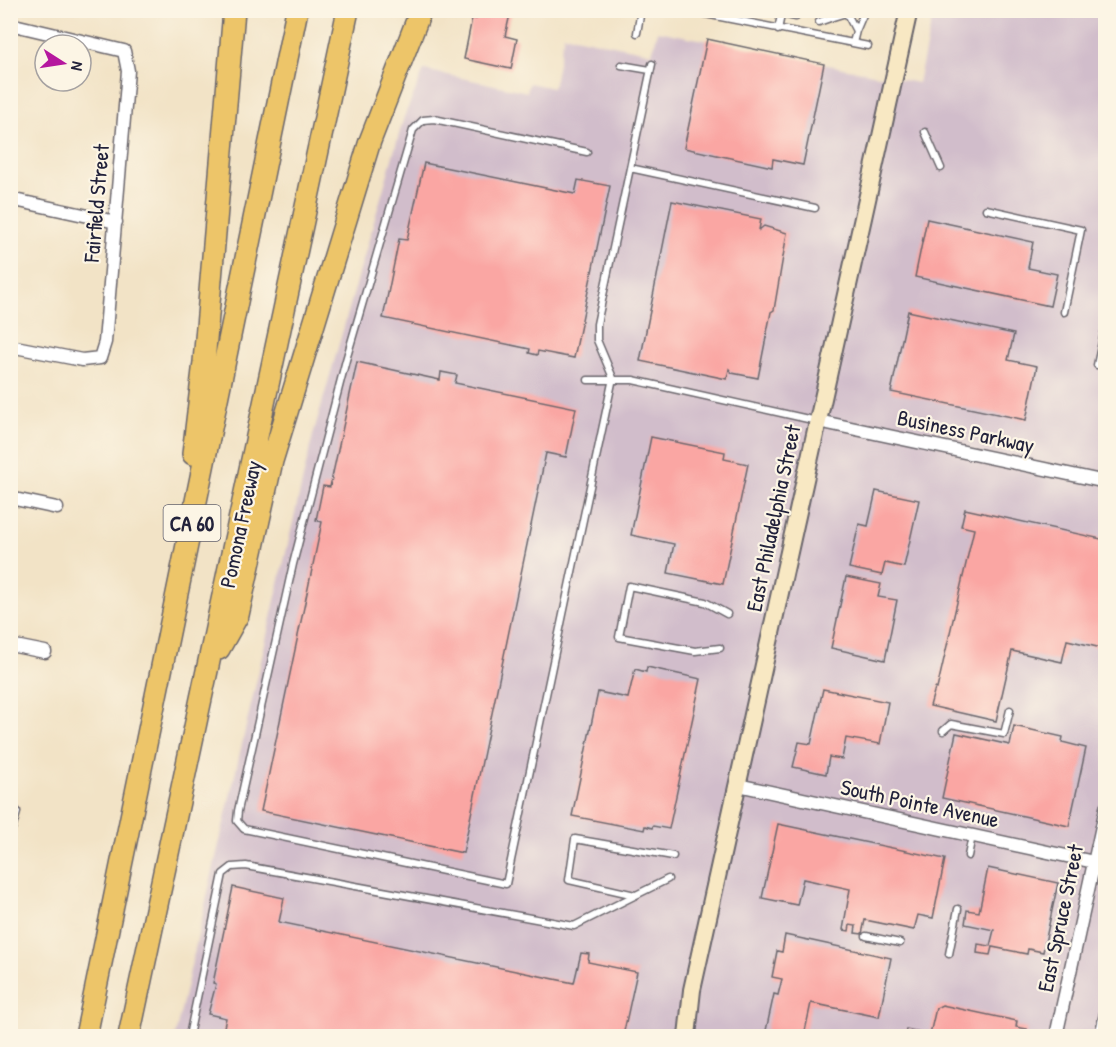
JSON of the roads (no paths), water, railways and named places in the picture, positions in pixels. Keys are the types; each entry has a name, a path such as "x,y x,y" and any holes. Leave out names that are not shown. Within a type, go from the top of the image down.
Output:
{"highway":[{"path":"176,601 204,362 234,10"},
{"name":"CA 60","path":"86,1036 297,10"},
{"name":"Pomona Freeway","path":"129,1036 348,10"},
{"path":"209,668 238,615 272,461 370,141 421,10"}],"street":[{"name":"East Philadelphia Street","path":"687,1036 692,990 909,10"},
{"name":"Fairfield Street","path":"10,24 124,51 128,71 105,342 100,358 82,360 10,346"},
{"path":"10,199 116,222"},
{"name":"Business Parkway","path":"818,422 1106,482"},
{"path":"10,498 57,508"},
{"path":"10,645 45,652"},
{"name":"South Pointe Avenue","path":"738,785 1094,862"},
{"name":"East Spruce Street","path":"1056,1036 1106,808"},
{"path":"10,826 12,811"}],"lane":[{"path":"637,33 641,10"},
{"path":"685,10 868,46"},
{"path":"853,43 865,10"},
{"path":"778,30 782,12 796,17"},
{"path":"819,22 828,13 845,12 856,31"},
{"path":"586,152 434,120 423,120 412,130 346,360 293,564 238,811 237,822 244,829 506,884 613,378 597,340 597,324 651,67 621,64"},
{"path":"925,132 941,168"},
{"path":"630,168 815,208"},
{"path":"986,209 1081,230 1064,312"},
{"path":"1098,365 1106,324"},
{"path":"588,380 613,378 633,380 818,422"},
{"path":"720,648 695,651 619,637 629,586 705,602 727,614"},
{"path":"943,731 951,724 1004,734 1010,710"},
{"path":"968,856 972,836"},
{"path":"636,895 569,880 575,839 673,856"},
{"path":"189,1036 223,874 232,867 246,866 574,926 668,879"},
{"path":"949,954 958,909"},
{"path":"866,936 900,943"},
{"path":"1098,1036 1106,1000"}]}
